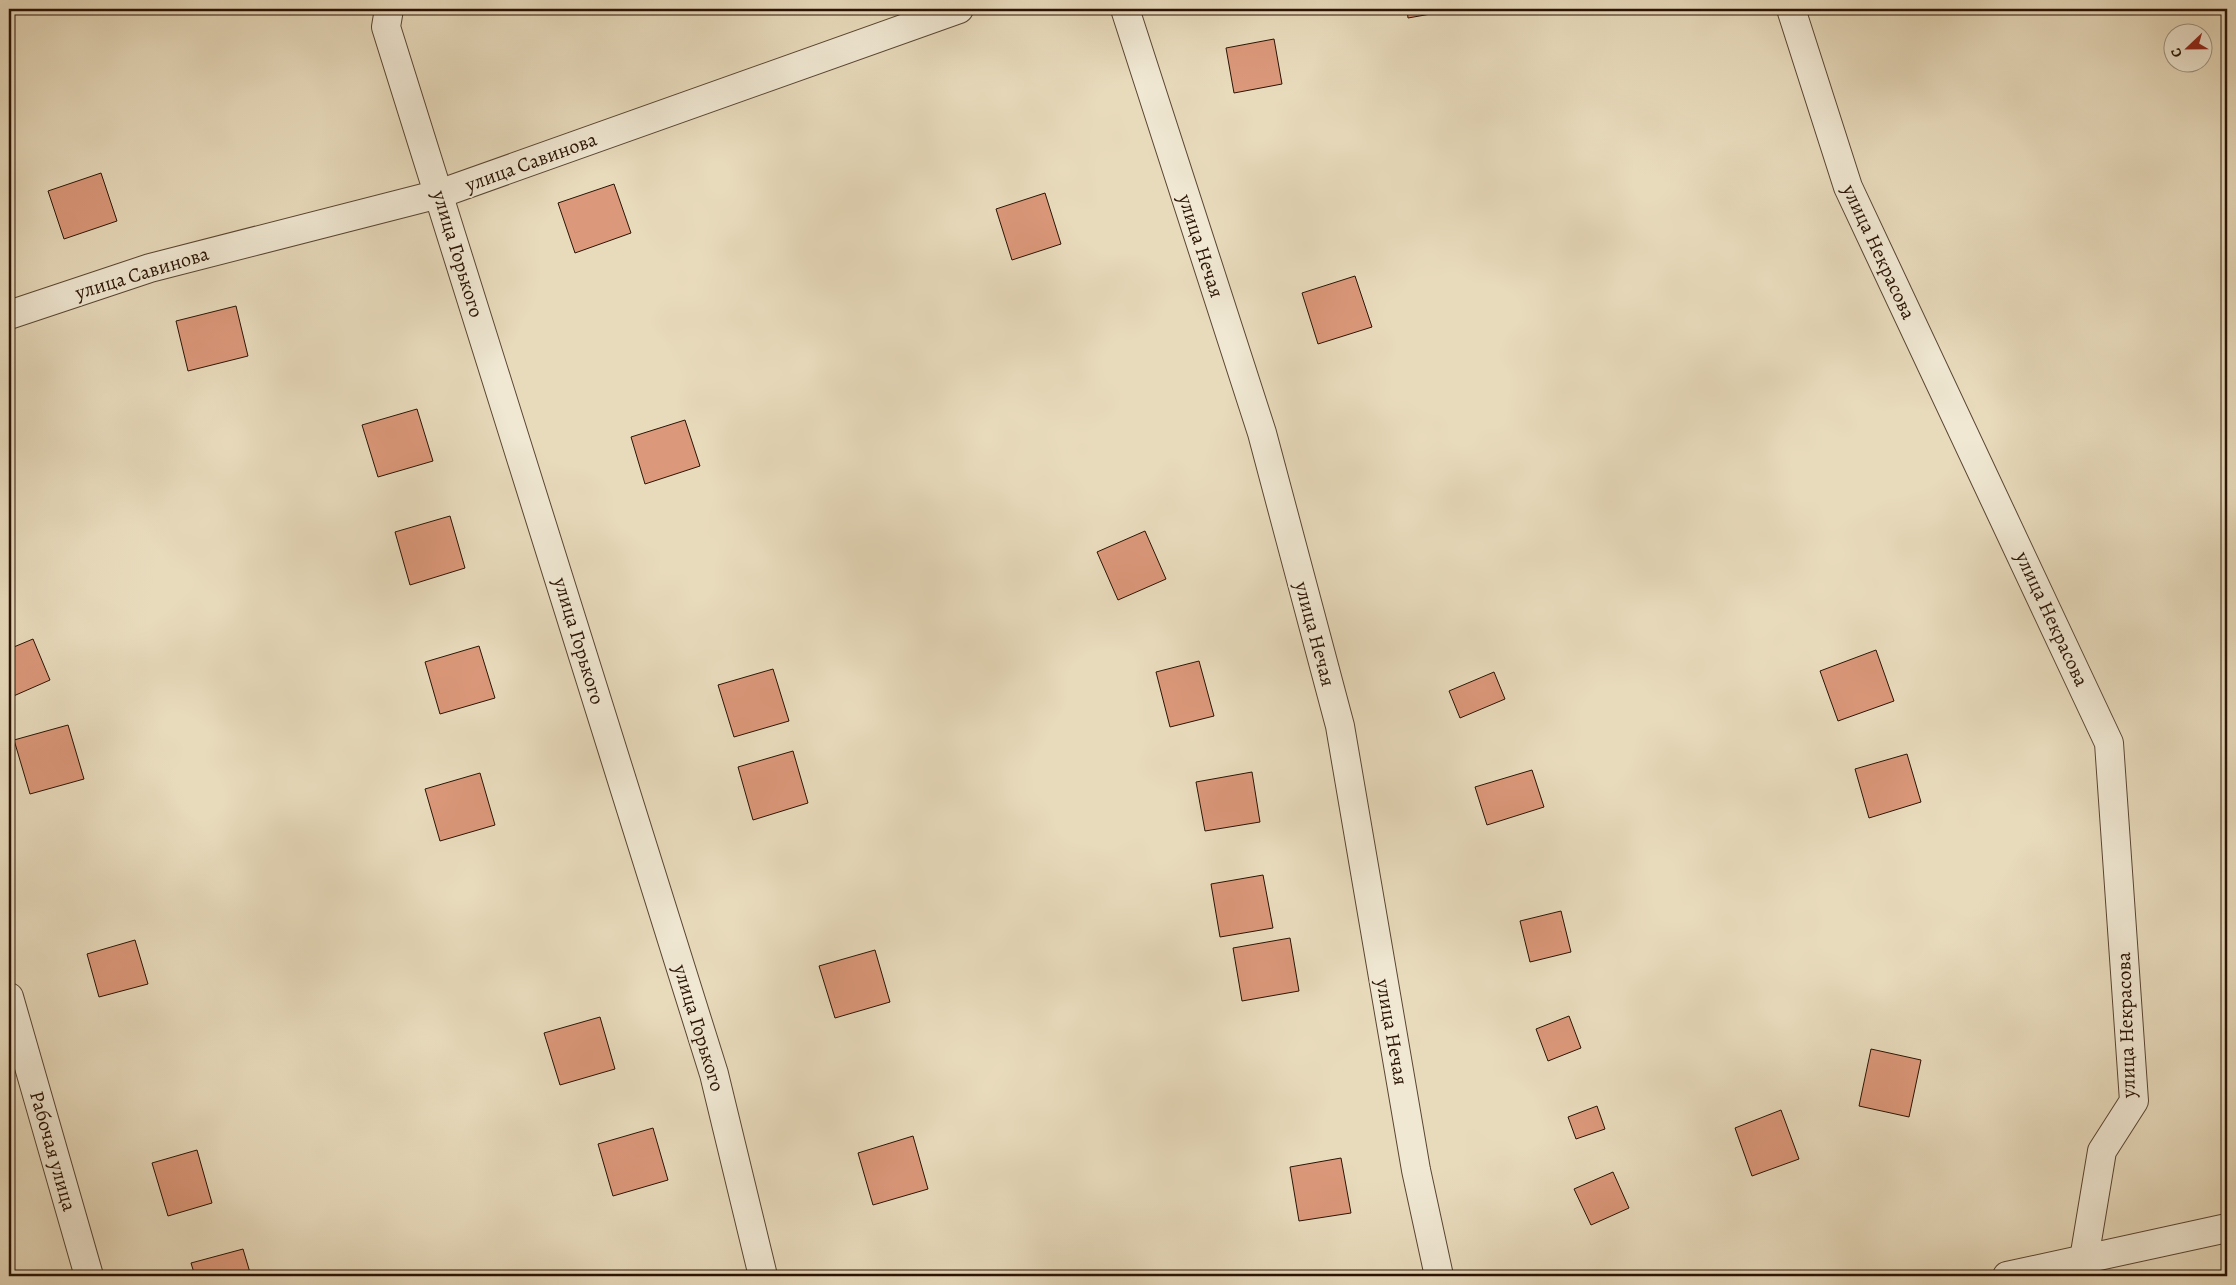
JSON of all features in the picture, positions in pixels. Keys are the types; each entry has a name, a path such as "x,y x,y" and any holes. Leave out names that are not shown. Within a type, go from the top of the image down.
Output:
{"street":[{"name":"улица Горького","path":"389,9 386,27 714,1074 763,1276"},
{"name":"улица Савинова","path":"9,315 150,268 439,194 959,9"},
{"name":"улица Нечая","path":"1125,9 1262,433 1340,726 1416,1170 1439,1276"},
{"name":"улица Некрасова","path":"1791,9 1848,187 2109,743 2134,1101 2102,1150 2084,1259"},
{"name":"Рабочая улица","path":"9,997 89,1276"},
{"path":"2007,1276 2227,1228"}],"building":[{"path":"1407,9 1459,9 1408,18"},
{"path":"1274,39 1282,84 1234,93 1226,48"},
{"path":"101,173 117,221 64,239 48,191"},
{"path":"614,184 631,233 575,253 558,203"},
{"path":"1045,193 1061,244 1012,260 996,209"},
{"path":"1355,276 1372,327 1318,344 1302,293"},
{"path":"236,306 248,356 188,371 176,321"},
{"path":"417,409 433,461 378,477 362,425"},
{"path":"685,420 700,466 645,484 631,437"},
{"path":"450,516 465,568 410,585 395,532"},
{"path":"1145,531 1166,579 1118,600 1097,552"},
{"path":"33,639 50,680 9,698 9,649"},
{"path":"479,646 495,698 440,714 425,662"},
{"path":"1876,650 1894,701 1838,721 1820,671"},
{"path":"1199,661 1214,716 1170,727 1156,672"},
{"path":"773,669 789,721 734,737 718,685"},
{"path":"1494,672 1505,699 1460,718 1449,691"},
{"path":"68,725 84,779 30,794 14,740"},
{"path":"793,751 808,803 753,820 738,767"},
{"path":"1907,754 1921,802 1869,818 1855,769"},
{"path":"1532,770 1544,807 1487,825 1475,787"},
{"path":"1252,772 1260,822 1205,831 1196,782"},
{"path":"480,773 495,825 440,841 425,789"},
{"path":"1263,875 1273,928 1220,937 1211,884"},
{"path":"1561,911 1571,952 1530,962 1520,921"},
{"path":"1290,938 1299,991 1242,1001 1233,948"},
{"path":"135,940 148,984 99,997 87,954"},
{"path":"875,950 890,1002 835,1018 819,966"},
{"path":"1569,1016 1581,1048 1548,1061 1536,1029"},
{"path":"600,1017 615,1069 560,1085 544,1033"},
{"path":"1871,1049 1921,1060 1909,1117 1859,1106"},
{"path":"1597,1106 1605,1129 1576,1139 1568,1117"},
{"path":"1781,1110 1799,1159 1752,1176 1735,1128"},
{"path":"653,1128 668,1180 613,1196 598,1144"},
{"path":"913,1136 928,1189 873,1205 858,1153"},
{"path":"197,1150 212,1203 168,1216 152,1163"},
{"path":"1341,1158 1351,1213 1299,1221 1290,1167"},
{"path":"1613,1172 1629,1208 1591,1225 1574,1189"},
{"path":"243,1249 251,1276 195,1276 191,1263"}]}
